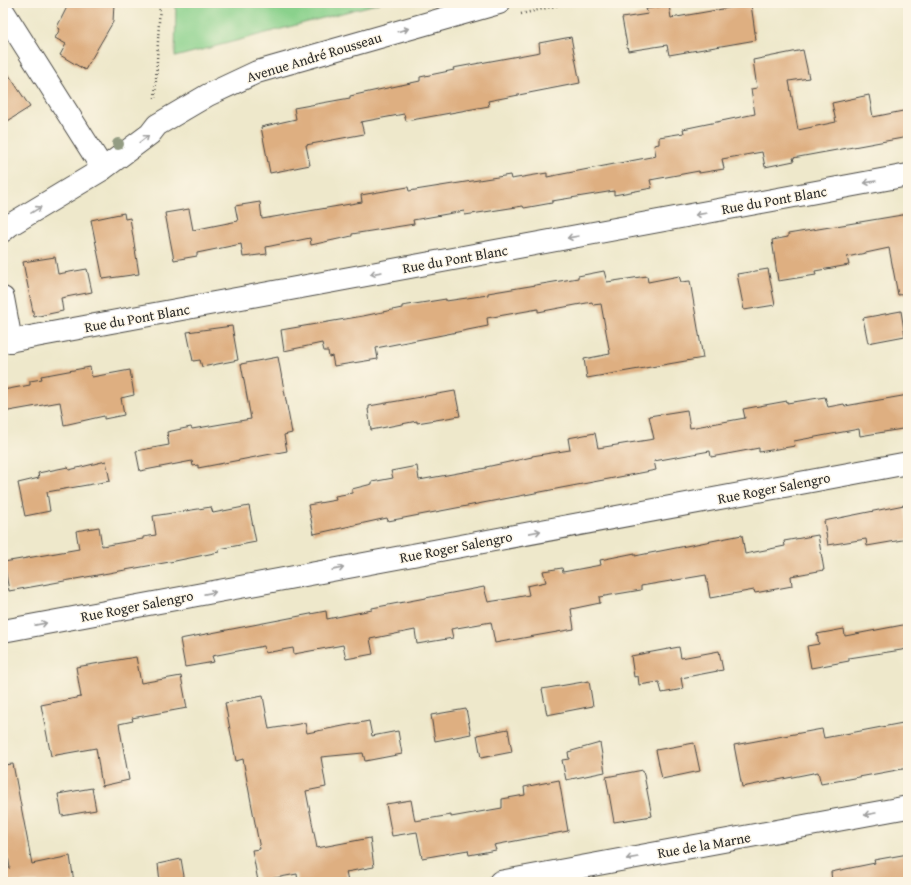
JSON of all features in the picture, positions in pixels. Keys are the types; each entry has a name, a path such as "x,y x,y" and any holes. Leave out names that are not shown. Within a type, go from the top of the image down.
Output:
{"street":[{"name":"Avenue André Rousseau","path":"3,231 10,225 103,169 150,134 157,125 208,95 257,72 499,3"},
{"path":"3,11 103,169"},
{"name":"Rue du Pont Blanc","path":"7,342 908,175"},
{"path":"3,298 7,342"},
{"name":"Rue Roger Salengro","path":"3,631 908,463"},
{"name":"Rue de la Marne","path":"500,882 908,807"}],"path":[{"path":"155,103 160,3"}],"green space":[{"path":"176,3 380,3 175,57"}],"building":[{"path":"69,3 114,3 113,22 85,70 60,55 66,44 55,38 60,29 57,27"},
{"path":"751,4 756,40 669,55 667,45 628,51 622,18 648,14 646,9 669,5 671,18"},
{"path":"571,37 580,83 488,101 489,106 406,121 404,114 361,122 364,134 306,145 310,165 270,173 261,127 296,119 294,108 350,98 350,96 420,81 420,77 454,70 453,68 540,52 539,43"},
{"path":"803,50 809,78 789,81 798,130 836,122 832,103 869,95 873,117 908,110 908,137 793,158 794,161 765,167 762,152 722,159 724,169 699,173 699,171 650,180 652,188 614,195 614,191 552,201 552,203 524,208 523,206 465,215 464,211 413,220 414,224 352,234 352,236 311,245 310,238 266,247 267,254 243,257 241,244 197,253 197,256 174,260 165,213 189,209 193,230 238,221 235,206 260,202 262,219 362,202 361,195 408,187 409,191 510,175 511,179 547,173 547,177 656,156 654,145 659,144 659,137 684,133 683,129 755,114 751,89 757,88 753,60"},
{"path":"3,66 30,107 3,124"},
{"path":"124,213 125,219 130,218 139,274 103,279 91,220"},
{"path":"908,214 908,294 898,295 889,248 847,257 849,265 815,271 816,275 778,281 772,240 788,237 788,234"},
{"path":"55,257 58,274 87,269 92,292 61,298 63,311 34,317 23,262"},
{"path":"768,269 775,305 744,310 737,274"},
{"path":"604,271 607,282 647,276 648,282 679,276 681,282 690,281 703,358 587,378 584,359 610,354 601,304 593,305 592,302 538,312 538,309 487,318 488,326 376,348 378,359 334,366 332,356 329,357 328,351 324,351 322,343 284,351 281,330 363,316 402,308 402,306 446,299 446,301 488,295 488,293 578,278 578,276"},
{"path":"901,311 905,336 868,343 863,318"},
{"path":"232,326 238,360 202,367 200,360 193,361 187,332"},
{"path":"278,357 292,433 284,435 287,451 198,468 198,465 193,466 192,461 140,471 136,451 169,445 167,432 191,427 192,429 251,419 241,364"},
{"path":"90,367 92,377 130,370 134,395 121,398 124,415 104,419 104,416 64,425 60,402 3,412 3,390 30,385 30,381 42,379 41,376"},
{"path":"455,391 460,416 417,423 417,421 371,430 368,409 369,406"},
{"path":"908,395 908,428 860,436 859,429 794,441 795,446 759,452 759,448 711,457 710,451 654,461 656,470 388,521 387,518 314,534 308,505 336,500 335,496 352,493 352,489 372,484 372,482 393,478 391,471 417,466 419,480 486,468 532,456 570,450 568,438 595,433 598,448 654,439 649,416 687,410 690,428 745,418 743,409 787,401 787,403 825,397 828,407 844,404 845,406"},
{"path":"106,461 110,481 47,492 50,511 25,516 18,483 39,478 38,473 68,467 69,470"},
{"path":"904,505 908,527 908,539 867,546 866,539 828,545 824,521"},
{"path":"249,506 256,542 219,549 219,552 175,561 9,591 4,562 79,549 76,531 99,527 102,546 143,539 143,537 156,535 153,516 211,507 213,513"},
{"path":"742,535 745,554 785,546 784,541 818,535 824,570 791,576 792,586 755,593 754,590 710,598 706,575 641,586 641,590 599,597 600,603 571,609 574,629 495,643 491,622 451,629 453,638 417,644 415,630 370,639 373,654 346,659 343,645 294,654 293,648 265,653 264,646 212,656 214,662 185,667 180,639 326,611 327,619 372,610 372,608 484,587 488,602 529,595 527,586 546,582 543,571 562,568 563,572 601,565 600,560 635,553 635,556"},
{"path":"908,624 908,649 849,658 849,661 811,668 807,646 819,644 817,634 844,629 845,636"},
{"path":"679,647 681,658 719,651 723,670 681,678 683,689 662,693 659,682 639,685 638,676 634,677 631,656"},
{"path":"136,657 141,683 181,676 187,708 132,718 133,721 119,724 129,780 102,786 96,748 51,756 41,705 81,697 76,667"},
{"path":"589,681 593,706 547,715 542,689"},
{"path":"263,696 269,729 305,723 307,733 369,721 372,736 398,731 402,754 365,761 363,753 321,757 326,787 306,791 317,848 370,838 374,867 346,872 348,882 298,882 297,874 258,881 252,850 260,849 243,759 236,761 225,703"},
{"path":"466,709 471,734 435,741 431,715"},
{"path":"908,722 908,768 821,784 818,772 742,787 734,745 822,729 824,738"},
{"path":"508,729 512,752 481,758 477,735"},
{"path":"600,743 605,772 566,780 562,760 569,759 568,752"},
{"path":"694,743 700,771 662,779 656,750"},
{"path":"13,764 32,864 70,856 74,882 3,882 3,869 10,868 6,845 3,845 3,765"},
{"path":"643,770 652,816 614,822 606,777"},
{"path":"559,780 568,831 494,845 496,850 469,855 468,850 422,858 417,832 392,836 386,804 411,800 415,821 451,815 451,817 502,808 502,799 525,795 524,787"},
{"path":"92,788 96,810 62,816 58,794"},
{"path":"908,854 908,882 832,882 831,872 875,863 874,860"},
{"path":"181,859 185,882 160,882 158,864"}]}
